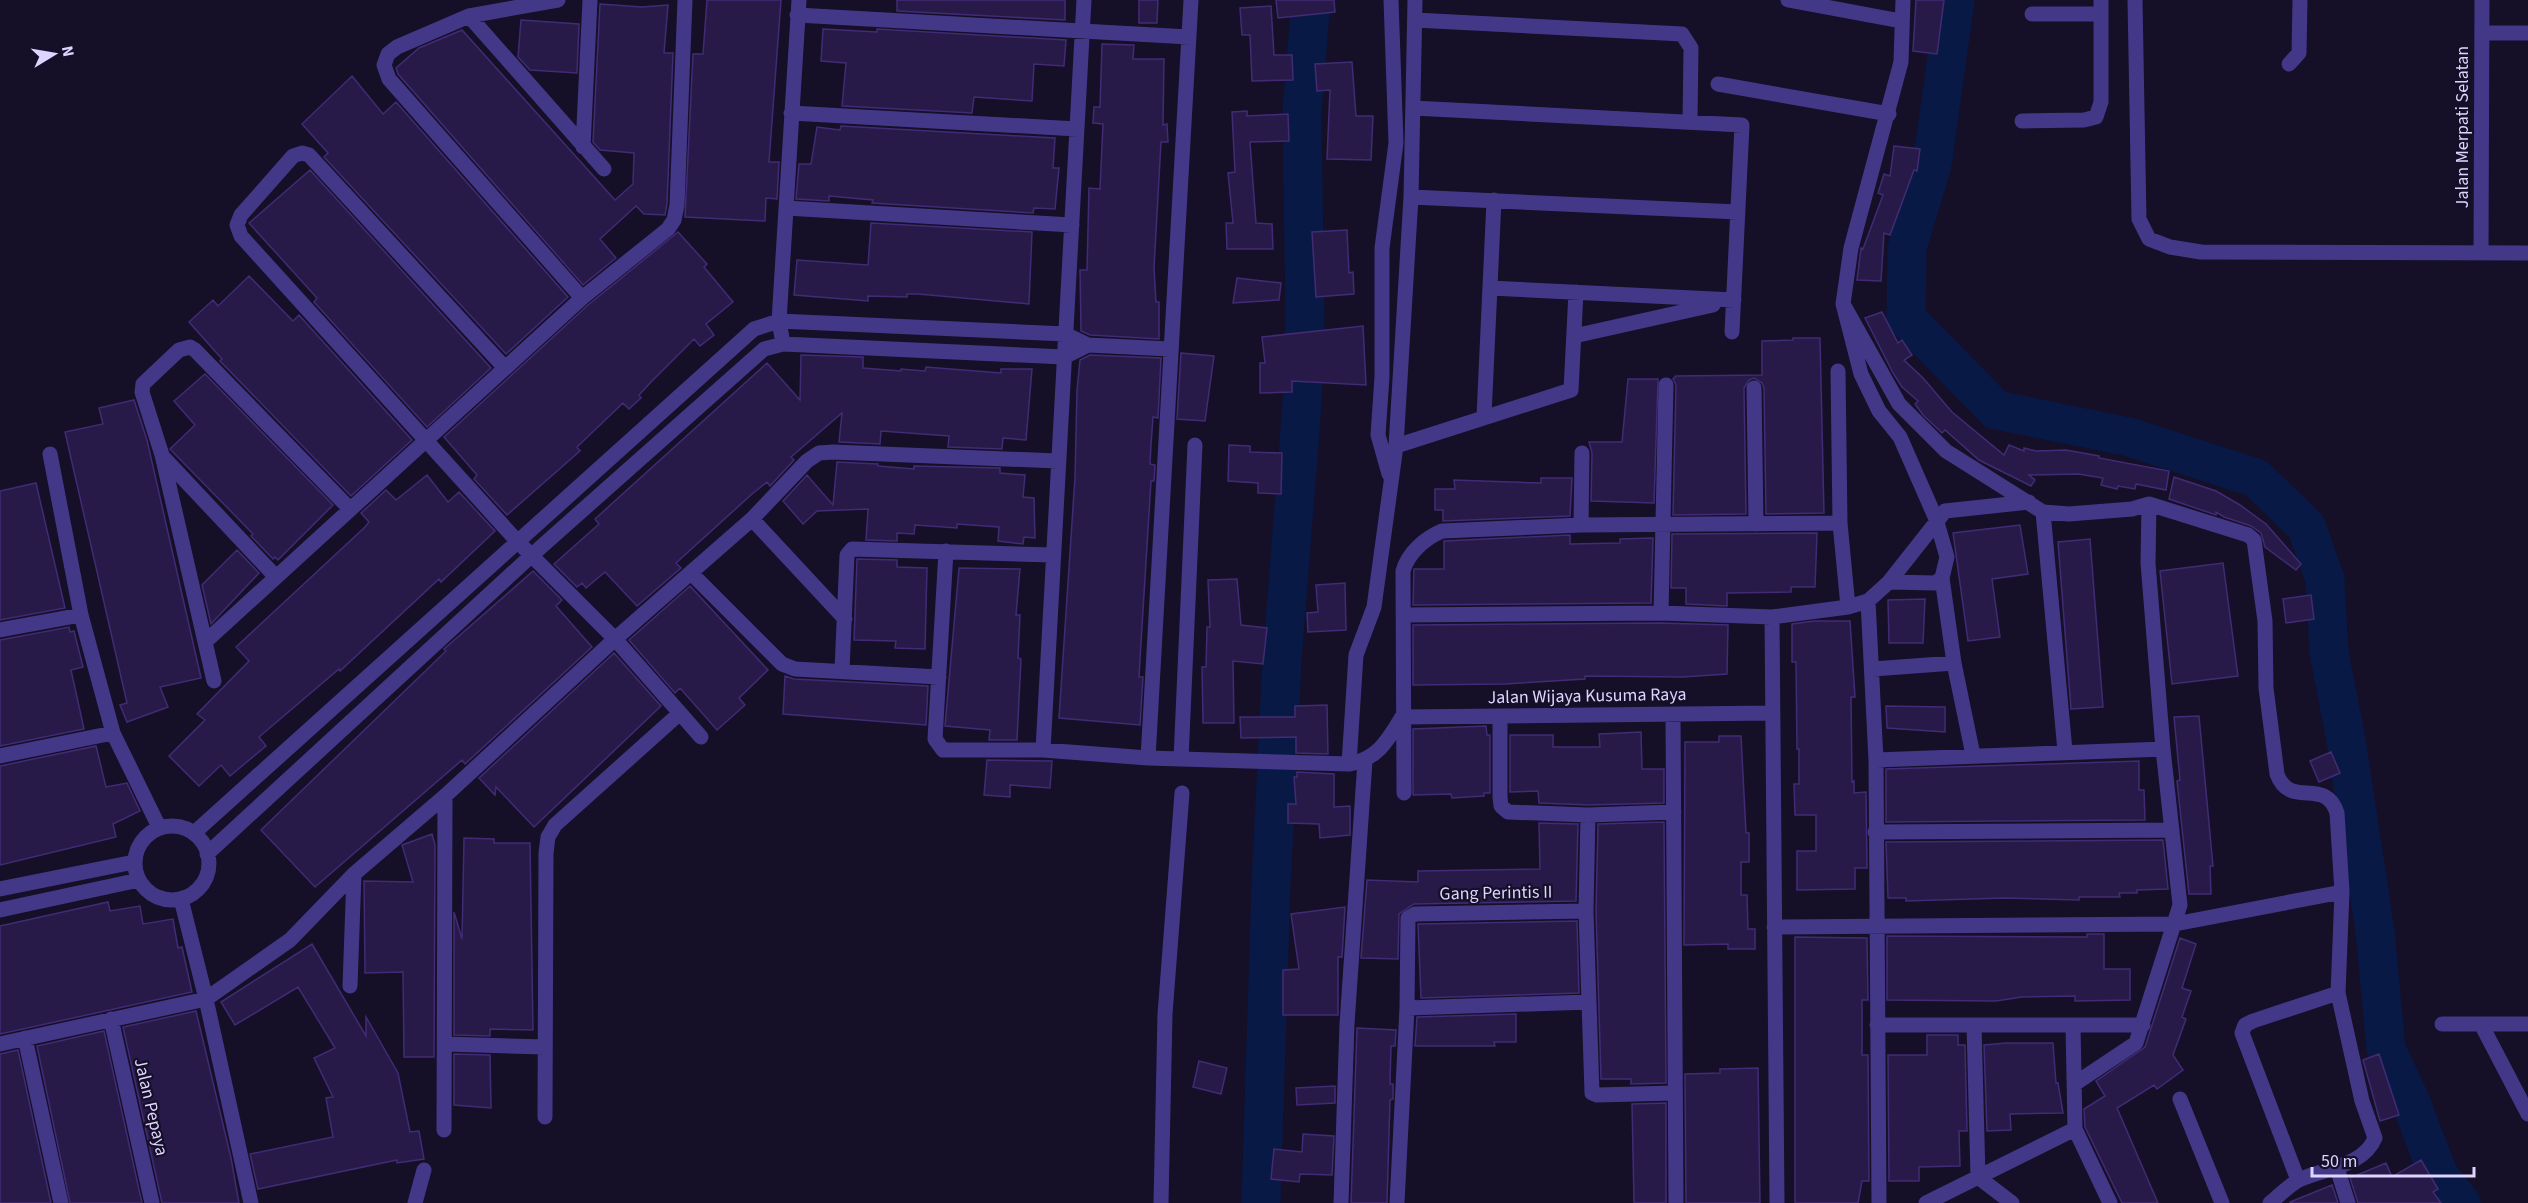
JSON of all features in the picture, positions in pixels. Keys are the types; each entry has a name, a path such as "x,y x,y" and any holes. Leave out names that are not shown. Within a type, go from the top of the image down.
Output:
{"street":[{"path":"558,0 469,16 397,47 388,54 384,65 389,79 582,298"},
{"path":"584,147 590,0"},
{"path":"205,642 427,442 582,298 668,229 674,219 685,0"},
{"path":"1043,750 1084,0"},
{"path":"1148,758 1191,0"},
{"path":"1390,479 1378,435 1382,377 1382,248 1396,144 1391,0"},
{"path":"1341,1203 1357,762 1356,655 1374,607 1396,446 1411,196 1415,0"},
{"path":"1788,0 1901,21"},
{"path":"1903,0 1901,62 1889,114 1851,248 1843,304 1861,374 1879,411 1900,437 1936,519 1947,557 1942,578 1954,663 1973,756"},
{"path":"2135,0 2139,219 2149,239 2170,247 2201,252 2528,254"},
{"path":"2289,64 2299,53 2300,0"},
{"name":"Jalan Merpati Selatan","path":"2481,253 2482,0"},
{"path":"783,344 779,321 798,7 1189,38"},
{"path":"2022,121 2084,120 2096,117 2101,102 2101,7 2032,14"},
{"path":"469,16 604,169"},
{"path":"1415,20 1682,34 1691,48 1690,122"},
{"path":"2482,33 2528,33"},
{"path":"1718,84 1889,114"},
{"path":"1413,108 1742,125 1732,333"},
{"path":"791,113 1077,129"},
{"path":"506,368 309,155 302,153 293,156 241,215 237,225 241,236 517,541 615,639 701,737"},
{"path":"1411,196 1738,212"},
{"path":"1484,417 1494,200"},
{"path":"786,208 1072,225"},
{"path":"1490,288 1734,300"},
{"path":"1396,446 1571,390 1576,292"},
{"path":"1574,336 1734,300"},
{"path":"1843,304 1899,404 1946,451 2043,512 2069,514 2132,509 2148,504 2248,535 2254,540 2265,621 2266,688 2277,774 2281,786 2290,792 2324,794 2333,802 2337,813 2342,892 2338,993 2362,1101 2375,1138 2370,1150 2337,1168 2298,1180 2270,1203"},
{"path":"194,833 754,329 779,321 1065,334 1088,345 1170,350"},
{"path":"207,854 532,555 764,349 783,344 1064,357 1088,345"},
{"path":"214,681 162,455 142,388 179,351 190,347 350,509"},
{"path":"1838,371 1840,523 1848,607"},
{"path":"1661,613 1665,525 1666,385"},
{"path":"1754,388 1756,524"},
{"path":"1181,759 1195,445"},
{"path":"0,1044 206,999 290,940 354,874 445,796 615,639 752,519 807,461 819,453 1058,461"},
{"path":"1581,525 1582,453"},
{"path":"50,454 81,615 113,733 159,827"},
{"path":"162,455 276,577"},
{"path":"1403,615 1661,613 1772,617 1848,607 1868,601 1888,582 1920,545 1936,519 1952,508 2029,502"},
{"path":"2076,1083 2136,1043 2180,905 2163,749 2148,563 2148,504"},
{"path":"2043,512 2065,752"},
{"path":"752,519 845,619"},
{"path":"1404,794 1403,571 1406,561 1431,536 1442,531 1581,525 1840,523"},
{"path":"842,670 847,555 852,549 1052,555"},
{"path":"946,552 935,739 942,750 1043,750 1148,758 1357,762 1386,743 1402,717"},
{"path":"691,573 782,664 795,669 939,677"},
{"path":"1888,582 1935,583 1942,578"},
{"path":"1868,601 1873,669 1875,760 1879,1203"},
{"path":"0,630 81,615"},
{"path":"1772,617 1778,1203"},
{"path":"1873,669 1954,663"},
{"path":"545,1117 546,853 548,837 555,825 680,713"},
{"name":"Jalan Wijaya Kusuma Raya","path":"1402,717 1773,713"},
{"path":"1673,715 1676,1203"},
{"path":"1500,717 1501,806 1508,812 1588,815 1674,812"},
{"path":"0,756 113,733"},
{"path":"1875,760 2163,749"},
{"path":"1161,1203 1165,1014 1182,793"},
{"path":"444,1130 445,796"},
{"path":"1588,815 1586,911 1593,1093 1597,1095 1675,1093"},
{"path":"177,826 194,833 203,842 207,854 208,868 203,882 194,892 181,899 169,900 157,897 146,890 139,880 134,862 141,841 159,827 177,826"},
{"path":"1875,832 2172,830"},
{"path":"0,889 134,862"},
{"path":"350,986 354,874"},
{"path":"0,910 139,880"},
{"path":"1774,927 2175,924 2342,892"},
{"path":"181,899 206,999 251,1203"},
{"name":"Gang Perintis II","path":"1407,1008 1408,918 1415,914 1586,911"},
{"path":"2298,1180 2242,1033 2245,1025 2253,1021 2338,993"},
{"path":"1397,1203 1407,1008 1589,1002"},
{"name":"Jalan Pepaya","path":"111,1019 152,1203"},
{"path":"2073,1024 2076,1083 2075,1129 2110,1203"},
{"path":"1878,1025 2143,1024"},
{"path":"2442,1024 2528,1024"},
{"path":"2481,1024 2528,1114"},
{"path":"1974,1025 1978,1177"},
{"path":"25,1038 61,1203"},
{"path":"445,1044 545,1047"},
{"path":"2180,1099 2222,1203"},
{"path":"1926,1203 2075,1129"},
{"path":"2337,1168 2348,1203"},
{"path":"415,1203 424,1170"},
{"path":"1978,1177 2012,1203"}],"building":[{"path":"707,0 781,0 769,162 779,162 777,199 766,198 765,221 685,217 693,54 703,54"},
{"path":"897,0 1065,0 1065,20 897,11"},
{"path":"1139,0 1158,0 1157,23 1139,23"},
{"path":"1276,0 1334,0 1335,12 1278,18"},
{"path":"1916,0 1944,0 1937,54 1913,51"},
{"path":"600,4 642,7 668,5 664,53 673,53 667,204 665,215 644,214 636,206 600,239 616,258 583,285 398,74 396,68 419,48 462,30 615,200 633,184 634,153 600,150 593,142"},
{"path":"1271,6 1274,55 1292,55 1293,80 1252,81 1250,35 1242,35 1240,8"},
{"path":"521,20 579,24 577,73 530,70 518,57"},
{"path":"823,29 877,32 877,29 1066,40 1064,66 1034,64 1032,101 974,97 972,113 842,106 846,63 821,61"},
{"path":"1102,44 1134,45 1133,59 1164,59 1163,125 1167,124 1168,142 1161,142 1154,268 1156,302 1159,302 1159,339 1090,335 1081,331 1080,270 1087,270 1089,188 1100,189 1103,124 1093,123 1094,107 1100,107"},
{"path":"1352,62 1356,116 1373,116 1371,160 1327,159 1330,90 1317,91 1315,64"},
{"path":"352,76 383,114 396,102 568,297 506,354 324,157 328,153 302,124"},
{"path":"1247,111 1247,116 1288,114 1289,141 1250,142 1256,223 1272,224 1273,249 1227,249 1226,223 1233,223 1228,173 1235,172 1232,112"},
{"path":"841,126 1055,138 1053,168 1059,168 1055,209 1034,208 1033,213 872,203 873,200 829,196 829,201 796,199 799,164 811,164 817,127 840,130"},
{"path":"1894,146 1920,149 1917,171 1914,170 1890,235 1884,233 1881,281 1857,280 1861,248 1863,249 1883,195 1878,193 1884,174 1890,176"},
{"path":"310,170 491,368 427,427 314,302 317,298 249,223"},
{"path":"871,223 1032,232 1029,304 918,294 907,294 907,297 868,296 868,301 794,295 797,260 868,265"},
{"path":"1347,230 1349,273 1353,272 1354,294 1316,297 1312,232"},
{"path":"678,232 707,264 704,267 733,302 706,324 714,335 700,346 694,339 639,395 641,398 629,409 623,403 577,447 580,451 507,515 474,479 477,475 444,437 588,305"},
{"path":"249,276 293,321 299,315 412,440 351,496 220,361 222,359 189,322 213,300 218,306"},
{"path":"1237,278 1281,283 1279,300 1233,303"},
{"path":"1882,312 1898,343 1902,340 1912,355 1904,360 1952,412 2004,455 2009,445 2024,451 2024,448 2036,451 2066,450 2169,471 2166,490 2136,484 2135,489 2118,486 2117,489 2101,485 2103,478 2078,474 2029,475 2035,480 2031,486 1979,460 1945,430 1942,433 1923,415 1915,404 1918,401 1902,387 1865,318"},
{"path":"1363,326 1366,385 1292,381 1292,392 1260,393 1260,363 1265,363 1262,337"},
{"path":"1793,338 1820,338 1824,513 1766,514 1764,388 1762,383 1754,378 1749,380 1744,388 1746,514 1673,515 1676,385 1673,379 1676,376 1762,375 1762,341 1793,340"},
{"path":"1181,353 1214,356 1205,421 1177,419"},
{"path":"801,355 863,357 863,368 901,371 901,369 925,371 926,367 1001,373 1001,369 1032,369 1026,440 1003,438 1002,449 948,447 949,436 881,431 880,444 839,442 842,413 791,457 794,460 770,486 767,482 752,494 676,563 681,568 637,606 605,572 586,588 582,583 577,587 554,564 599,524 595,519 767,363 800,400"},
{"path":"1090,355 1161,358 1158,418 1153,417 1151,445 1150,464 1155,465 1154,481 1151,481 1140,659 1139,677 1143,677 1140,725 1059,718 1075,477 1077,390 1080,360"},
{"path":"205,374 333,505 278,560 275,557 273,559 251,536 253,534 170,449 195,425 174,401"},
{"path":"1628,379 1658,379 1654,503 1591,501 1592,453 1589,442 1622,442"},
{"path":"134,400 147,440 201,678 160,687 168,707 127,722 120,705 127,703 65,432 103,424 99,408"},
{"path":"1229,445 1250,446 1250,452 1282,453 1281,494 1258,493 1258,483 1228,481"},
{"path":"837,462 914,469 914,466 1000,468 1000,473 1025,475 1023,497 1034,498 1035,538 1024,537 1023,544 998,541 999,527 957,524 957,528 915,525 914,534 897,533 897,541 866,540 868,509 817,511 803,524 783,501 807,475 833,505"},
{"path":"427,475 448,502 459,492 495,531 441,582 439,579 340,671 339,669 259,737 266,746 230,776 221,765 199,786 169,756 205,720 197,714 249,661 236,647 365,527 369,522 361,513 386,490 396,500"},
{"path":"2174,477 2216,491 2240,505 2266,524 2301,564 2296,570 2265,547 2261,533 2251,526 2216,512 2216,515 2169,499"},
{"path":"1541,478 1572,478 1570,516 1443,521 1443,510 1435,510 1435,489 1455,489 1454,480 1541,483"},
{"path":"36,483 65,608 0,620 0,491"},
{"path":"2020,525 2028,574 1992,579 2000,637 1968,641 1953,533"},
{"path":"1817,533 1815,587 1791,587 1791,592 1727,593 1727,606 1686,604 1686,588 1671,588 1672,534"},
{"path":"1570,535 1570,544 1620,543 1620,539 1653,538 1651,603 1413,605 1414,569 1444,569 1444,541"},
{"path":"2090,539 2103,707 2071,709 2058,542"},
{"path":"237,550 259,573 211,624 202,585"},
{"path":"857,559 897,560 897,567 927,568 925,649 895,648 896,641 854,640"},
{"path":"2223,563 2238,676 2172,684 2160,571"},
{"path":"959,568 1020,569 1016,615 1020,615 1018,658 1021,659 1017,740 989,740 990,730 945,726"},
{"path":"533,571 562,600 556,606 592,647 465,764 462,760 315,887 261,830 446,651 444,649"},
{"path":"1237,579 1241,625 1267,628 1263,664 1233,661 1234,723 1203,723 1202,667 1206,667 1207,627 1210,627 1208,580"},
{"path":"1345,583 1346,630 1308,632 1307,613 1318,612 1316,585"},
{"path":"690,586 768,670 739,698 745,705 717,730 680,688 675,693 629,640"},
{"path":"2311,595 2314,619 2286,623 2283,599"},
{"path":"1925,599 1923,643 1889,643 1888,600"},
{"path":"1814,621 1850,621 1855,697 1851,697 1852,782 1854,781 1854,793 1866,792 1867,868 1855,868 1855,889 1797,890 1797,851 1816,851 1816,815 1795,815 1794,784 1799,784 1799,749 1797,749 1796,662 1792,662 1792,624"},
{"path":"1661,623 1728,625 1727,674 1683,677 1585,676 1585,679 1505,684 1413,685 1413,625"},
{"path":"69,627 70,632 74,631 83,667 71,670 84,729 0,746 0,640"},
{"path":"614,653 661,706 534,827 496,787 495,795 479,778"},
{"path":"785,676 794,679 928,686 926,725 783,714"},
{"path":"1327,705 1328,754 1296,753 1296,737 1241,738 1240,717 1295,717 1295,706"},
{"path":"1886,706 1945,707 1945,732 1887,728"},
{"path":"2199,716 2213,866 2210,866 2211,894 2189,894 2177,781 2180,780 2174,717"},
{"path":"1486,726 1487,735 1490,735 1490,793 1484,793 1484,796 1452,798 1451,794 1413,795 1413,729"},
{"path":"1641,732 1642,769 1664,769 1664,803 1588,805 1539,803 1538,791 1510,792 1510,735 1553,735 1553,747 1600,747 1599,734"},
{"path":"1719,736 1741,736 1746,833 1749,833 1749,862 1741,862 1741,895 1747,895 1748,929 1755,929 1755,949 1728,949 1728,944 1684,945 1685,742 1719,742"},
{"path":"96,746 106,787 127,783 140,811 113,824 116,837 0,865 0,766"},
{"path":"2331,752 2340,773 2319,782 2310,761"},
{"path":"987,760 1052,761 1050,788 1010,785 1010,797 984,795"},
{"path":"2139,761 2139,790 2144,790 2145,820 1886,822 1886,769"},
{"path":"1297,772 1334,774 1334,807 1350,806 1350,835 1320,838 1319,824 1288,823 1288,804 1296,804 1294,777 1297,777"},
{"path":"1664,822 1666,1083 1631,1084 1631,1079 1601,1079 1596,911 1598,824"},
{"path":"1539,823 1578,824 1576,901 1414,904 1399,914 1398,959 1361,958 1367,880 1418,882 1418,871 1540,869"},
{"path":"432,834 435,845 434,1057 404,1057 403,972 365,973 364,881 413,882 402,845"},
{"path":"464,838 494,839 494,843 530,843 533,1030 490,1029 490,1036 454,1035 454,912 462,939"},
{"path":"2163,840 2168,889 2119,893 2120,897 2079,897 2079,900 2005,898 1906,901 1906,898 1888,898 1886,842"},
{"path":"108,902 110,911 140,906 143,924 173,919 178,948 182,947 192,992 0,1034 0,926"},
{"path":"1345,907 1342,957 1338,957 1338,1015 1283,1015 1283,970 1299,969 1291,914"},
{"path":"1577,921 1579,993 1421,998 1418,924"},
{"path":"2087,934 2104,934 2104,969 2130,969 2130,1000 2075,1001 2075,996 2022,997 1996,1001 1887,1000 1887,936 2087,937"},
{"path":"1795,937 1867,938 1868,1000 1862,1000 1862,1055 1868,1055 1869,1181 1862,1181 1858,1203 1795,1203"},
{"path":"2180,938 2196,944 2182,988 2191,991 2182,1017 2186,1019 2173,1055 2183,1070 2157,1089 2154,1085 2117,1108 2158,1203 2122,1203 2085,1127 2084,1109 2105,1096 2096,1081 2145,1047"},
{"path":"312,944 366,1036 366,1017 398,1073 410,1132 419,1131 424,1159 397,1163 397,1160 258,1189 250,1154 333,1137 326,1098 333,1097 314,1058 335,1048 298,987 235,1025 221,1002"},
{"path":"196,1011 231,1158 239,1203 162,1203 123,1027"},
{"path":"1516,1014 1516,1042 1494,1042 1495,1046 1415,1046 1417,1017"},
{"path":"1357,1028 1396,1030 1395,1046 1391,1046 1390,1084 1393,1084 1393,1099 1390,1100 1387,1203 1351,1203"},
{"path":"104,1031 142,1203 70,1203 37,1046"},
{"path":"1927,1035 1958,1035 1958,1045 1965,1045 1967,1131 1959,1131 1960,1166 1919,1167 1919,1181 1889,1181 1888,1055 1927,1055"},
{"path":"2053,1043 2056,1083 2058,1083 2063,1113 2010,1114 2011,1130 1987,1131 1984,1045"},
{"path":"18,1050 51,1203 0,1203 0,1054"},
{"path":"454,1054 490,1055 491,1108 454,1105"},
{"path":"2379,1054 2399,1115 2380,1121 2363,1060"},
{"path":"1199,1061 1227,1068 1221,1094 1193,1087"},
{"path":"1758,1068 1760,1203 1686,1203 1685,1074 1720,1073 1720,1069"},
{"path":"1335,1086 1335,1103 1297,1105 1296,1088"},
{"path":"1666,1103 1666,1203 1634,1203 1632,1104"},
{"path":"1303,1134 1334,1136 1332,1175 1300,1174 1299,1182 1271,1179 1274,1149 1302,1152"},
{"path":"2421,1160 2438,1189 2433,1192 2441,1203 2358,1203 2350,1178 2386,1163 2392,1177"},
{"path":"2332,1185 2338,1203 2290,1203 2290,1202"}],"waterway":[{"path":"1261,1203 1271,885 1282,661 1302,404 1305,324 1302,111 1311,0"},
{"path":"1955,0 1932,165 1907,248 1906,318 1996,410 2129,437 2256,478 2306,526 2325,579 2329,652 2346,740 2375,931 2386,1049 2410,1100 2438,1174 2461,1203"}]}
